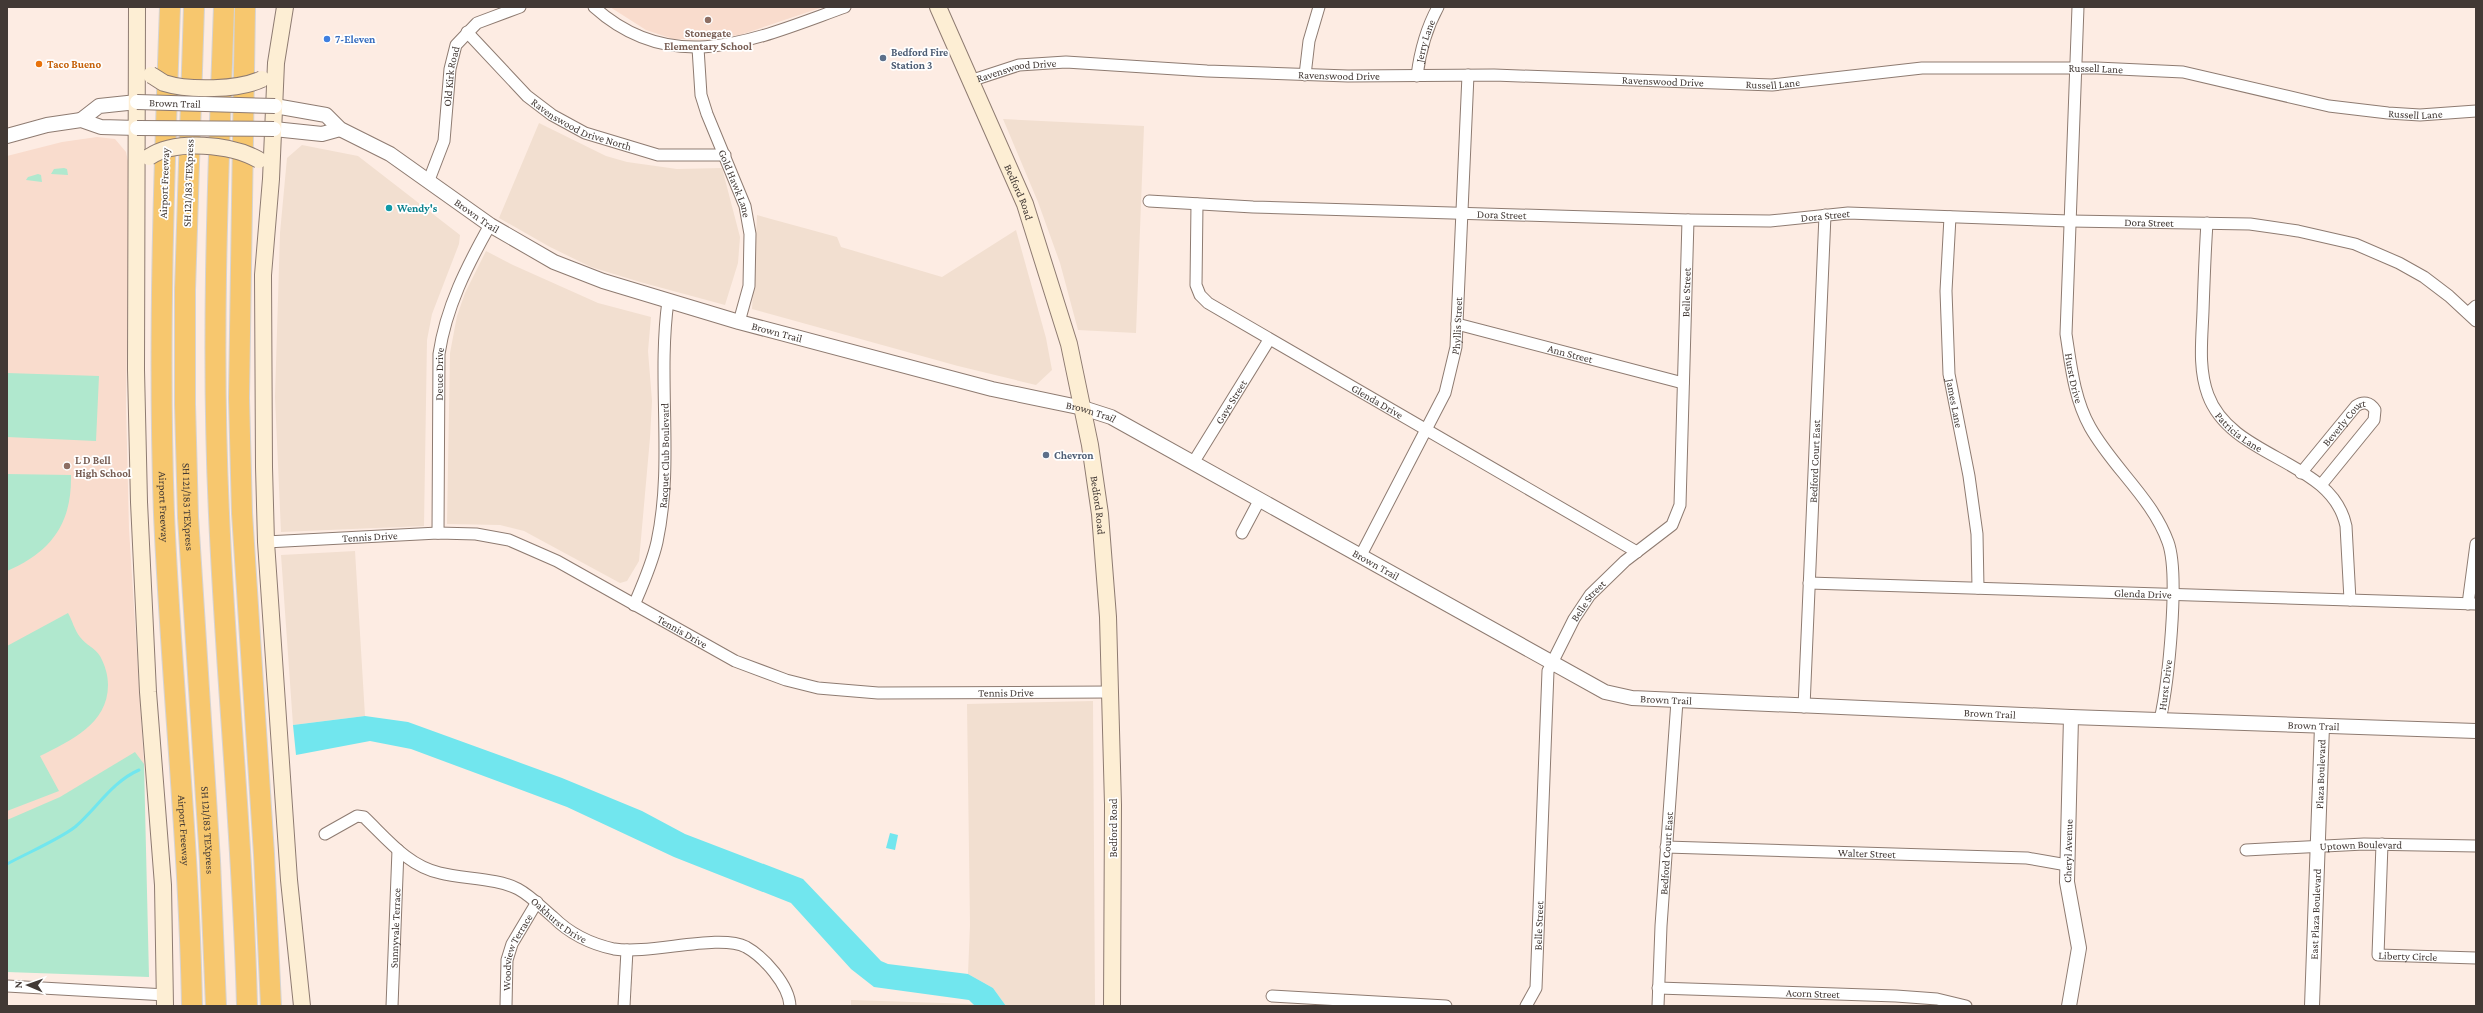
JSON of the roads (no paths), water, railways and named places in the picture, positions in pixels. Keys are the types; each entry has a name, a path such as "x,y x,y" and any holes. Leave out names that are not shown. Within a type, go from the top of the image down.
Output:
{"highway":[{"name":"Airport Freeway","path":"170,7 161,291 160,403 164,517 186,864 192,1006"},
{"name":"SH 121/183 TEXpress","path":"194,7 185,290 185,404 188,517 210,861 216,1006"},
{"path":"224,7 215,291 215,398 218,506 247,1006"},
{"path":"245,7 239,292 242,483 271,1006"},
{"path":"245,32 254,7"}],"main road":[{"path":"137,7 138,176 136,370 139,502 148,685 162,885 165,1001"},
{"path":"285,7 276,63 274,129 265,253 262,336 266,542 289,880 302,988 302,1006"},
{"name":"Bedford Road","path":"938,7 1025,204 1068,344 1083,408 1100,514 1108,617 1111,692 1112,1006"},
{"path":"138,36 151,75 164,83 205,88 250,85 262,79 276,63"},
{"path":"138,176 149,157 161,150 204,146 247,154 259,160 271,179"}],"street":[{"name":"Old Kirk Road","path":"429,180 444,141 453,53 456,45 467,32 477,24 520,7"},
{"path":"594,7 604,16 643,39 661,45 698,48 719,46 778,31 845,7"},
{"path":"1305,75 1309,41 1319,7"},
{"name":"Jerry Lane","path":"1417,76 1420,51 1430,21 1438,7"},
{"name":"Hurst Drive","path":"2078,7 2066,334 2074,384 2080,408 2090,427 2159,520 2169,544 2173,569 2172,595 2166,695 2160,720"},
{"name":"Ravenswood Drive North","path":"467,32 527,96 552,115 585,133 618,145 658,154 725,155"},
{"name":"Gold Hawk Lane","path":"698,48 701,95 706,114 725,155 745,206 750,234 748,286 739,322"},
{"name":"Ravenswood Drive","path":"970,81 1019,65 1045,62 1305,75 1468,75 1712,84"},
{"name":"Russell Lane","path":"1712,84 1772,85 1922,68 2075,68 2183,72 2329,106 2388,113 2420,115 2476,111"},
{"name":"Phyllis Street","path":"1361,555 1426,429 1450,378 1457,324 1468,75"},
{"name":"Brown Trail","path":"81,120 100,106 137,102 275,106 326,115 340,129 375,145 429,180 490,225 554,262 603,281 739,322 992,389 1083,408 1111,417 1361,555 1551,664 1605,692 1632,698 1804,707 2476,731"},
{"name":"Brown Trail","path":"7,136 47,125 81,120 102,127 274,129 322,134 340,129"},
{"name":"Dora Street","path":"1149,201 1197,204 1688,220 1770,221 1848,213 2070,221 2250,224 2298,231 2356,244 2424,276 2472,309 2476,321"},
{"name":"Glenda Drive","path":"1197,204 1195,276 1200,295 1208,303 1269,340 1426,429 1637,552"},
{"name":"Bedford Court East","path":"1804,707 1825,215"},
{"name":"James Lane","path":"1950,217 1946,291 1948,366 1954,410 1969,476 1977,534 1978,588"},
{"name":"Belle Street","path":"1526,1006 1536,988 1546,678 1551,664 1574,619 1590,595 1608,576 1672,525 1680,505 1688,220"},
{"name":"Patricia Lane","path":"2207,223 2201,360 2208,395 2224,422 2242,438 2321,486 2334,498 2344,515 2349,551 2350,600"},
{"name":"Deuce Drive","path":"438,533 439,354 442,335 457,290 490,225"},
{"name":"Racquet Club Boulevard","path":"634,604 649,570 657,541 662,511 665,332 668,301"},
{"name":"Ann Street","path":"1457,324 1683,383"},
{"name":"Gaye Street","path":"1193,463 1269,340"},
{"name":"Beverly Court","path":"2301,473 2356,406 2363,402 2370,404 2375,410 2374,420 2321,486"},
{"path":"1242,533 1260,499"},
{"name":"Tennis Drive","path":"266,542 438,533 476,534 509,540 557,561 756,671 818,688 878,693 1111,692"},
{"path":"2472,604 2476,544"},
{"name":"Glenda Drive","path":"1809,583 2472,604"},
{"name":"Bedford Court East","path":"1658,1006 1666,847 1677,701"},
{"name":"Cheryl Avenue","path":"2069,1006 2079,948 2068,882 2067,865 2071,717"},
{"name":"Plaza Boulevard","path":"2319,822 2322,726"},
{"name":"Oakhurst Drive","path":"325,834 357,816 364,817 411,861 440,873 517,888 537,902 554,918 583,938 600,945 627,950 713,943 734,943 746,947 776,976 787,993 790,1006"},
{"name":"East Plaza Boulevard","path":"2312,1006 2319,822"},
{"name":"Uptown Boulevard","path":"2246,850 2382,844 2476,846"},
{"name":"Liberty Circle","path":"2382,844 2378,955 2476,958"},
{"name":"Walter Street","path":"1666,847 2027,858 2067,865"},
{"name":"Sunnyvale Terrace","path":"392,1006 398,850"},
{"name":"Woodview Terrace","path":"506,1006 507,960 512,944 537,902"},
{"path":"624,1006 627,950"},
{"path":"7,986 165,1001"},
{"name":"Acorn Street","path":"1658,988 1896,996 1937,999 1966,1006"},
{"path":"1272,996 1446,1006"}],"water":[{"path":"365,716 408,722 562,778 642,811 685,834 803,879 881,961 888,964 968,974 993,988 1006,1006 975,1006 969,1000 874,987 851,969 791,903 674,857 567,807 411,749 370,741 296,755 293,725"},
{"path":"890,833 898,835 895,850 886,848"}],"waterway":[{"path":"7,864 68,832 83,820 121,781 139,770"}],"place":[{"name":"Stonegate Elementary School","path":"708,20"},
{"name":"7-Eleven","path":"327,39"},
{"name":"Bedford Fire Station 3","path":"883,58"},
{"name":"Taco Bueno","path":"39,64"},
{"name":"Wendy's","path":"389,208"},
{"name":"Chevron","path":"1046,455"},
{"name":"L D Bell High School","path":"67,466"}]}
